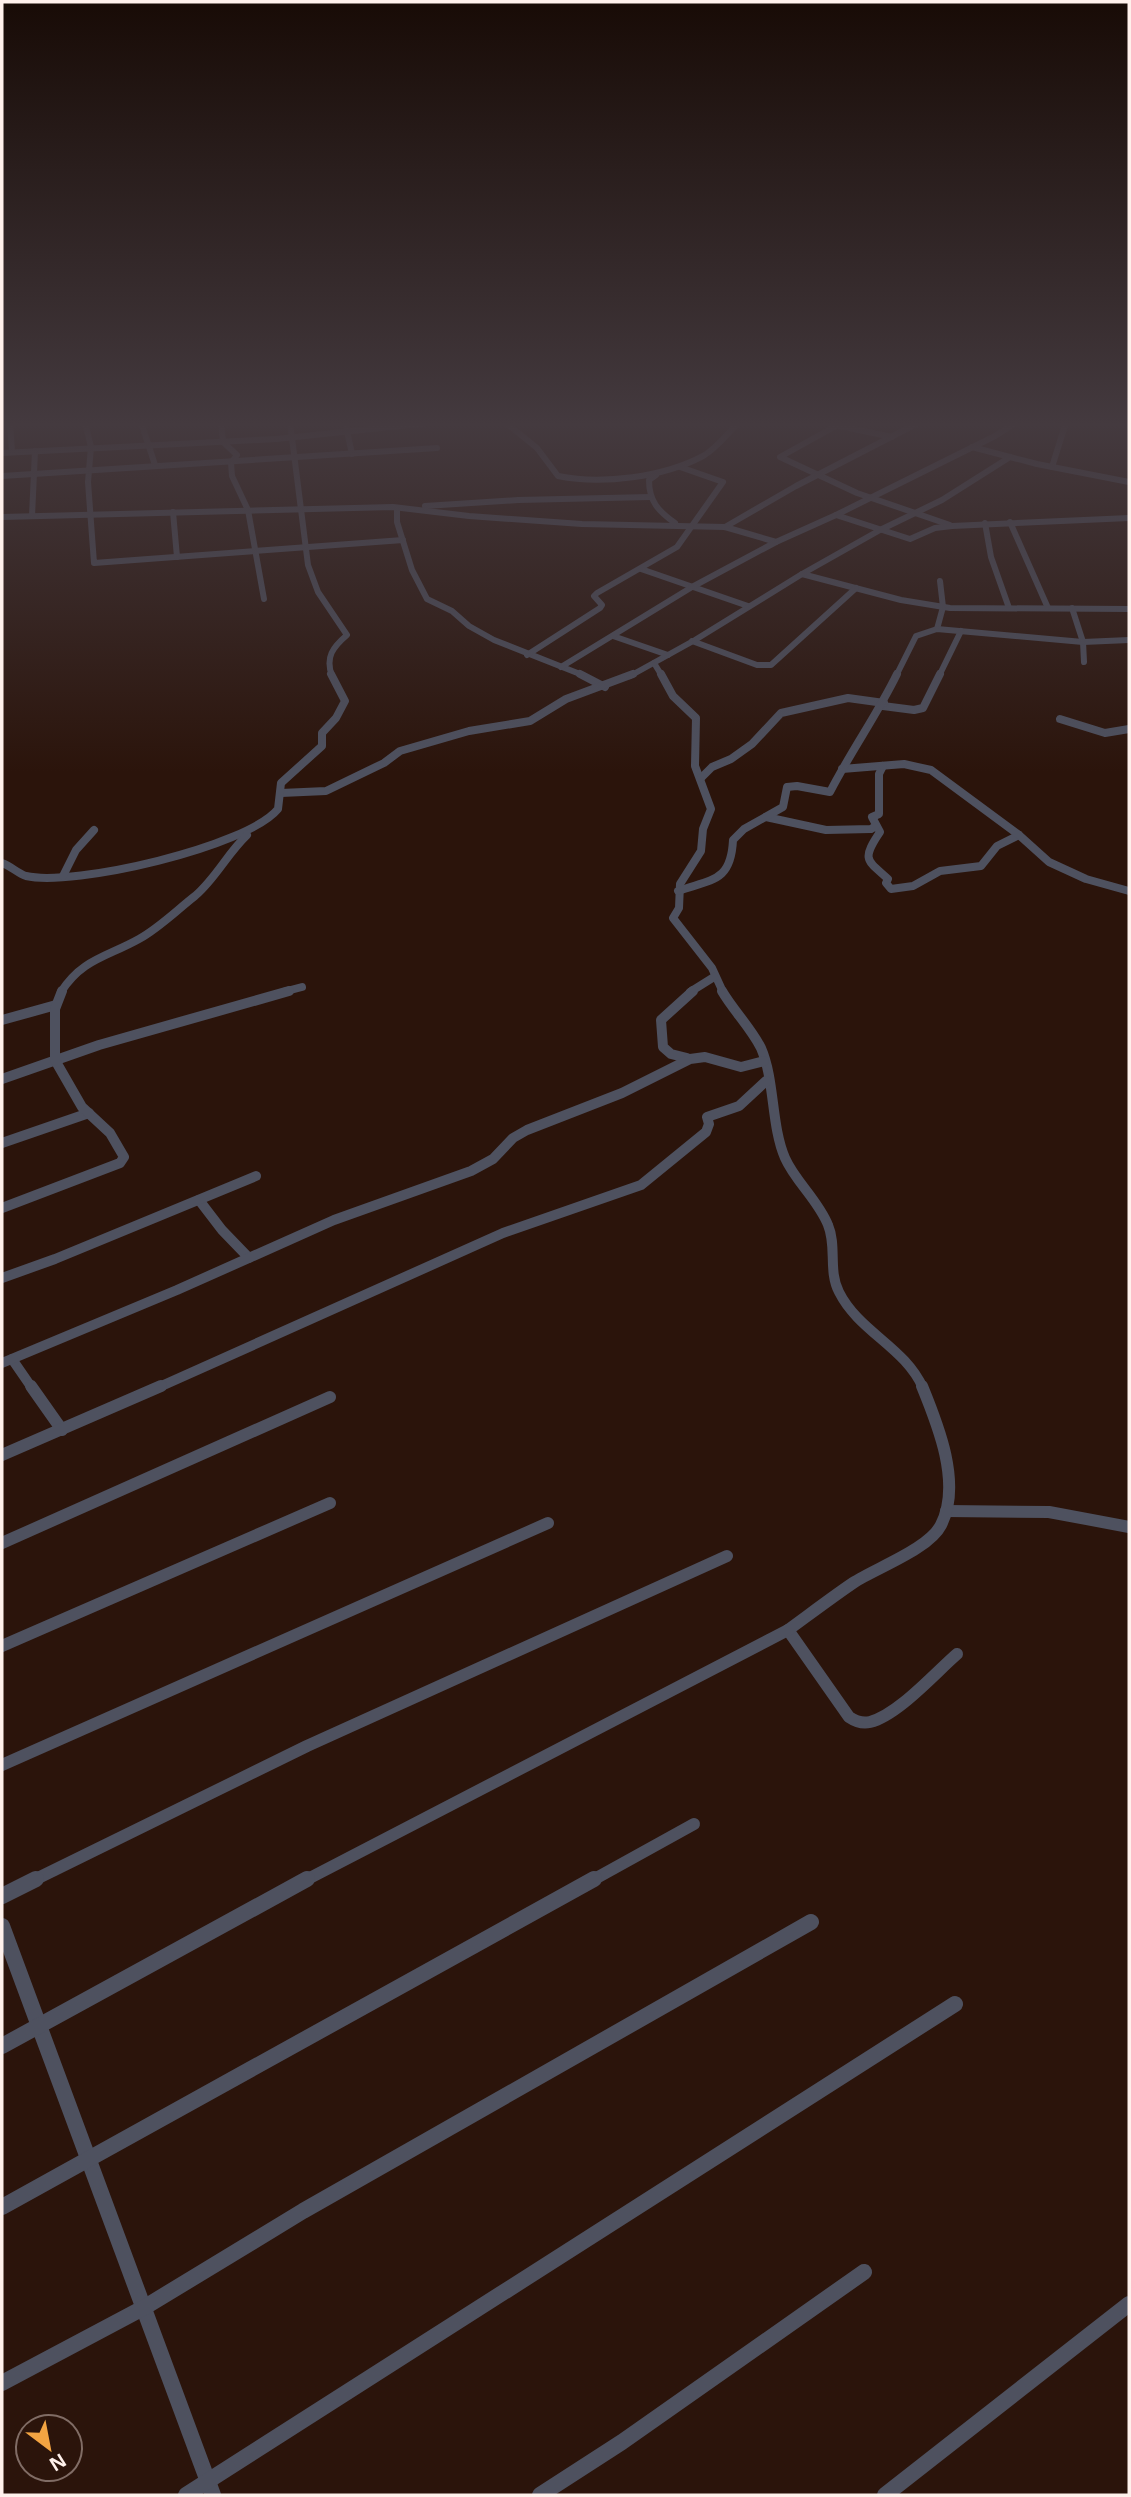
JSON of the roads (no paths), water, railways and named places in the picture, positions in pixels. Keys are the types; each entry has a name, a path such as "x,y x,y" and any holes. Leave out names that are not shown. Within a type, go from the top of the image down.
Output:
{"street":[{"path":"92,539 94,564 403,540 412,570 427,599 452,611 479,632 527,655 590,678 605,687"},
{"path":"175,539 177,558"},
{"path":"253,539 264,599"},
{"path":"2,1208 120,1163 124,1157 110,1133 82,1107 55,1060 57,1005 72,975 84,966 141,938 214,878 230,851 275,813 282,803 281,783 321,746 322,733 336,718 345,701 328,671 328,663 331,649 347,635 318,592 303,539"},
{"path":"527,655 600,608 602,605 594,596 597,593 677,547 683,539"},
{"path":"764,539 776,542"},
{"path":"561,667 692,587 783,539"},
{"path":"281,793 326,791 384,763 400,751 459,733 530,721 566,699 605,687 654,663 865,539"},
{"path":"988,539 991,557 1009,608"},
{"path":"1017,539 1048,608"},
{"path":"641,569 748,606"},
{"path":"802,574 901,600 943,607 1129,609"},
{"path":"937,629 943,607 940,581"},
{"path":"692,641 757,665 771,664 856,588"},
{"path":"1072,608 1083,642 1084,662"},
{"path":"678,891 714,882 724,875 734,857 733,840 744,830 783,807 787,788 797,786 830,792 855,744 883,705 916,636 937,629 1083,642 1129,640"},
{"path":"701,778 712,767 731,759 752,744 781,713 848,698 914,710 923,708 961,631"},
{"path":"613,636 668,655"},
{"path":"2,2046 370,1845 606,1726 788,1630 855,1582 932,1538 942,1524 949,1490 945,1456 921,1384 907,1360 862,1323 839,1292 831,1261 833,1242 829,1226 815,1199 785,1158 766,1081 764,1061 752,1033 736,1014 712,968 673,918 679,908 678,891 683,877 701,851 703,829 711,808 693,754 696,718 673,696 654,663"},
{"path":"1060,719 1094,732 1129,729"},
{"path":"842,769 904,764 931,770 1062,870 1129,891"},
{"path":"883,766 879,774 879,814 872,817 880,832 871,850 870,864 885,875 891,889 912,886 940,871 981,866 997,846 1019,835"},
{"path":"766,817 827,830 872,829 876,826"},
{"path":"63,876 76,850 94,830"},
{"path":"2,863 26,876 63,876 178,856 254,830"},
{"path":"714,976 683,997 661,1020 660,1044 674,1057 705,1057 741,1067 764,1061"},
{"path":"2,1079 111,1041 302,987"},
{"path":"2,1020 57,1005"},
{"path":"62,1430 7,1361 334,1220 471,1171 493,1159 513,1138 527,1130 622,1093 690,1059"},
{"path":"2,1455 503,1233 641,1185 706,1132 709,1124 707,1117 739,1106 766,1081"},
{"path":"2,1143 89,1113"},
{"path":"2,1278 256,1176"},
{"path":"199,1200 222,1230 249,1258"},
{"path":"2,1543 330,1397"},
{"path":"2,1646 330,1503"},
{"path":"946,1511 1049,1511 1129,1527"},
{"path":"2,1765 548,1523"},
{"path":"2,1896 307,1746 727,1556"},
{"path":"788,1630 849,1717 857,1722 870,1722 887,1712 957,1654"},
{"path":"2,2207 694,1824"},
{"path":"2,2384 145,2307 303,2211 811,1922"},
{"path":"2,1926 211,2488"},
{"path":"186,2495 211,2488 541,2266 955,2004"},
{"path":"540,2495 622,2442 864,2272"},
{"path":"885,2495 1129,2304"}]}
